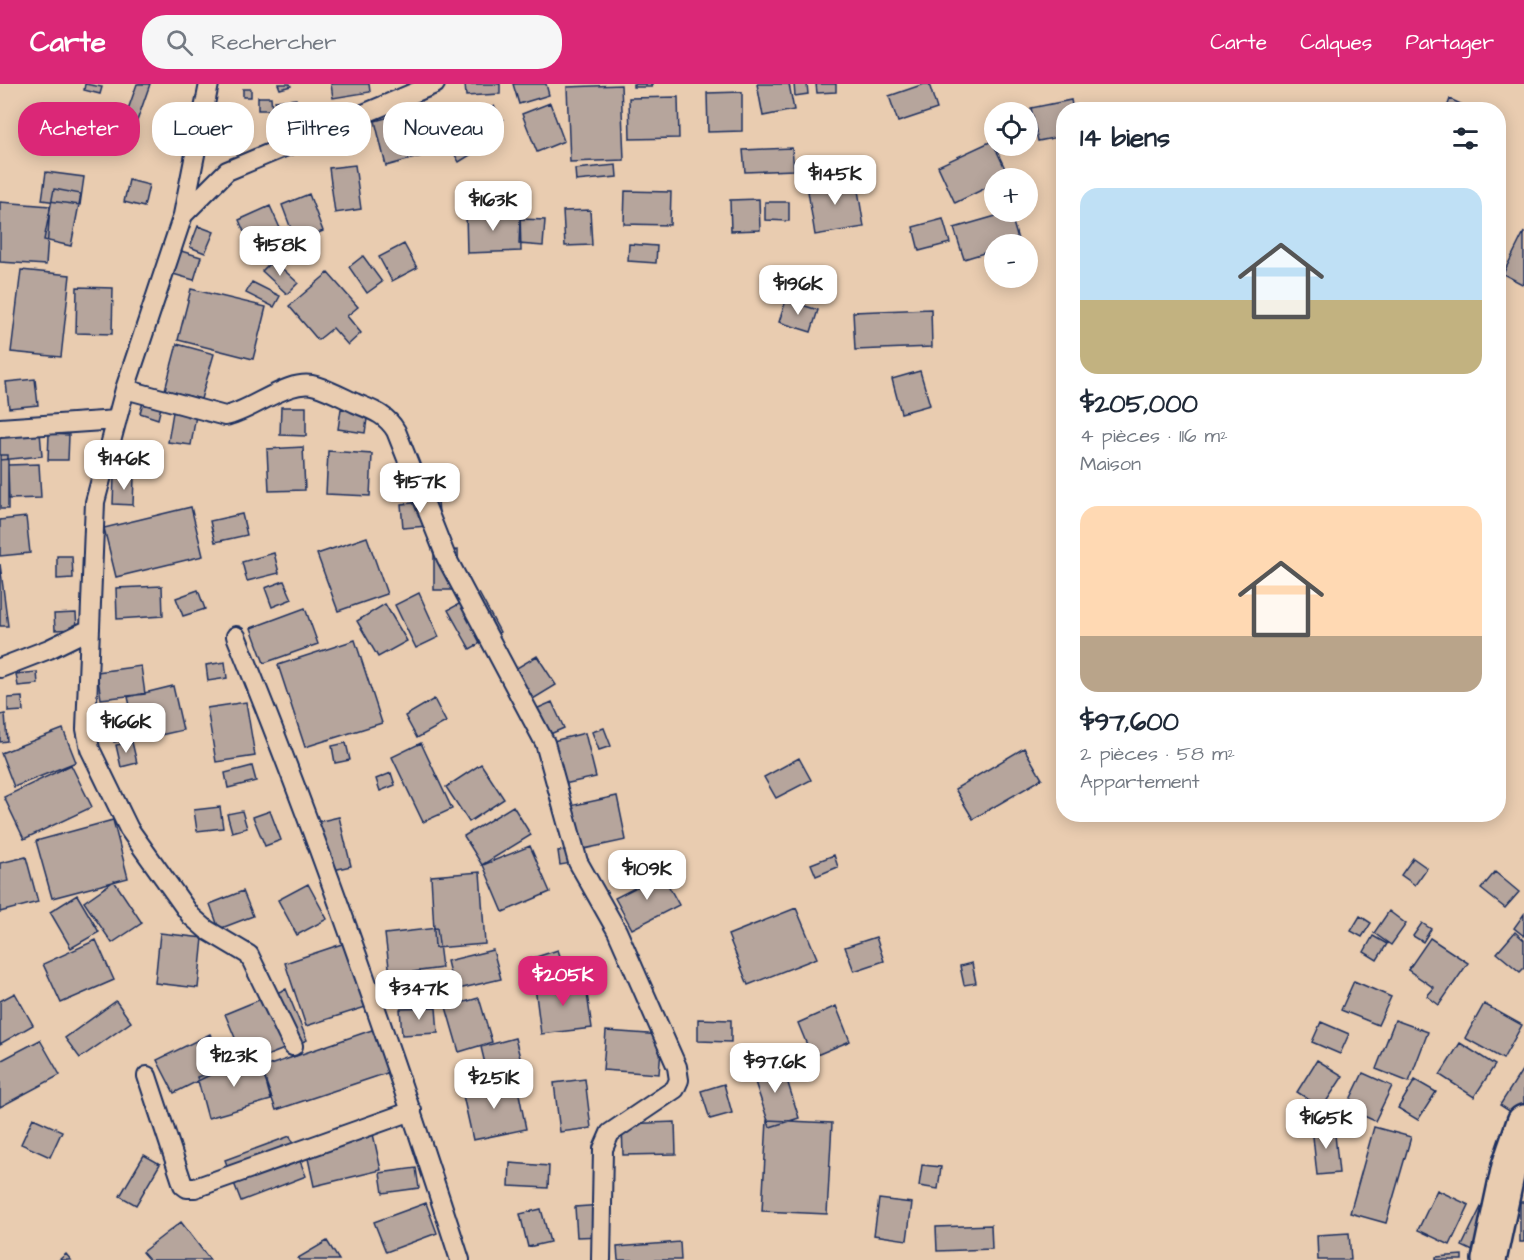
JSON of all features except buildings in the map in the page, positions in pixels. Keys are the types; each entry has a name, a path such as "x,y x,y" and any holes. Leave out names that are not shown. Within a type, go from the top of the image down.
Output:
{"street":[{"path":"1489,1260 1509,1166 1524,1122"}],"lane":[{"path":"209,84 183,214 125,389 95,502 86,729 90,749 129,829 191,916 207,930 249,955 293,1046"},
{"path":"183,214 227,171 435,84"},
{"path":"125,389 225,416 239,414 284,390 302,384 315,385 384,416 396,431 446,557 545,743 578,862 617,931 677,1067 679,1080 675,1089 610,1133 603,1149 601,1260"},
{"path":"0,428 117,420"},
{"path":"0,668 49,649 90,629"},
{"path":"236,636 295,778 412,1111 460,1260"},
{"path":"147,1076 183,1185 187,1188 195,1188 412,1111"}]}
